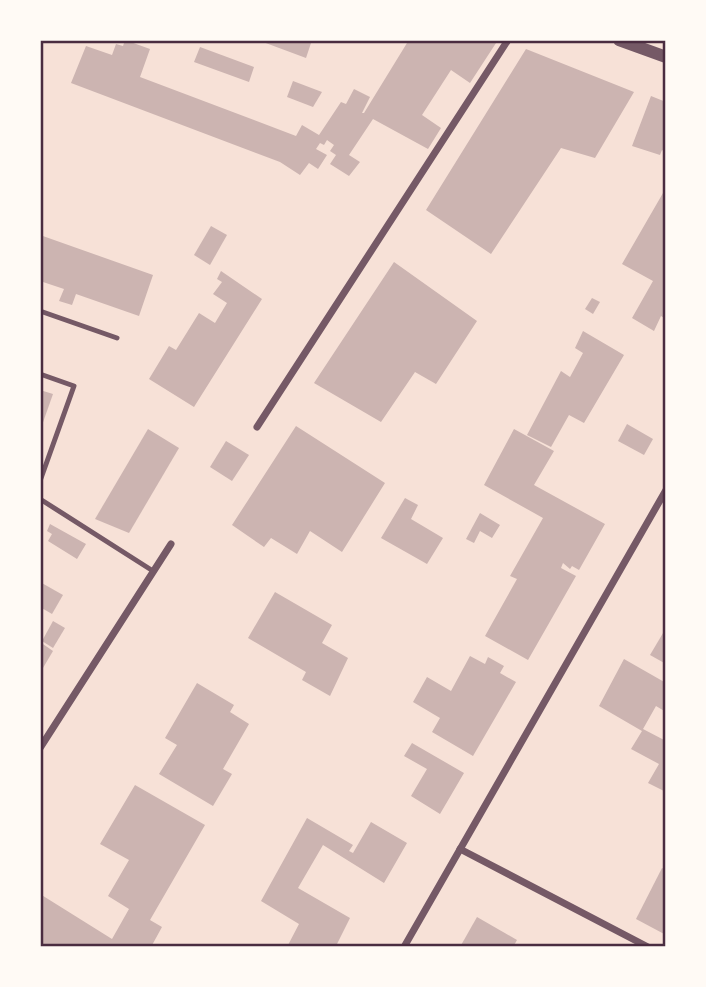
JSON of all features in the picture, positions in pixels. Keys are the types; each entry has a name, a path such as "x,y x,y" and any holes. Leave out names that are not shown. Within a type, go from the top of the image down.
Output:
{"street":[{"path":"257,427 508,40"},
{"path":"619,40 666,57"},
{"path":"404,947 666,490"},
{"path":"40,748 171,544"},
{"path":"460,849 648,947"}],"lane":[{"path":"40,310 117,338"},
{"path":"40,374 74,386 40,481"},
{"path":"40,499 153,571"}],"building":[{"path":"125,40 150,49 140,77 296,136 302,125 319,135 341,102 346,104 354,89 370,97 364,113 407,43 403,40 498,40 470,83 451,70 422,115 441,128 428,149 373,119 349,155 360,162 349,176 330,164 336,155 330,151 334,145 327,140 324,145 320,143 316,149 327,155 318,169 309,163 300,175 280,162 71,83 86,46 112,55 116,44 123,46"},
{"path":"312,40 306,58 263,42"},
{"path":"200,47 254,67 249,82 194,62"},
{"path":"526,49 634,92 595,158 561,148 491,254 426,210"},
{"path":"293,81 322,92 313,107 287,97"},
{"path":"651,96 666,102 666,152 662,150 660,155 632,146"},
{"path":"663,193 666,195 666,319 661,316 654,331 632,318 653,281 622,264"},
{"path":"211,226 227,235 210,265 194,255"},
{"path":"40,235 153,275 139,316 76,294 72,305 59,301 64,289 40,281"},
{"path":"394,262 477,321 436,384 415,372 381,422 314,383"},
{"path":"221,271 262,299 194,407 149,379 169,346 176,350 199,313 215,323 227,303 213,294 222,282 217,279"},
{"path":"592,298 600,302 593,314 585,309"},
{"path":"583,331 624,355 584,423 569,415 551,447 527,435 561,371 570,377 583,353 575,348"},
{"path":"40,390 53,394 41,428 40,428"},
{"path":"627,424 653,439 644,455 618,441"},
{"path":"296,426 385,483 342,552 310,531 297,554 271,538 264,547 232,525"},
{"path":"148,429 179,448 129,533 95,519"},
{"path":"514,429 554,451 534,485 605,524 579,570 572,566 570,569 563,563 561,568 576,576 528,660 485,636 517,579 510,576 543,518 484,485"},
{"path":"226,441 249,455 232,481 210,467"},
{"path":"405,498 418,505 411,519 443,538 427,564 381,538"},
{"path":"480,513 500,525 492,538 480,531 474,543 466,539"},
{"path":"50,524 86,544 77,559 48,541 52,534 47,531"},
{"path":"40,582 63,595 52,614 40,607"},
{"path":"275,592 332,625 322,643 348,658 330,696 302,680 306,672 248,638"},
{"path":"53,621 65,628 53,648 42,641"},
{"path":"666,628 666,664 650,655"},
{"path":"40,642 53,651 40,673"},
{"path":"470,656 485,664 488,657 504,666 500,673 516,682 473,756 432,732 440,718 413,702 427,677 451,691"},
{"path":"624,659 666,683 666,712 656,706 643,729 666,741 666,792 648,783 659,764 631,749 642,731 599,706"},
{"path":"197,683 234,705 230,712 249,724 223,769 232,774 213,806 159,774 177,745 165,738"},
{"path":"412,743 464,773 440,814 411,796 427,769 404,756"},
{"path":"135,785 205,825 150,920 162,927 151,947 40,947 40,894 112,939 129,909 108,896 129,860 100,844"},
{"path":"307,818 353,845 349,851 353,853 371,822 407,843 384,883 323,845 298,888 350,918 337,944 341,947 287,947 299,924 261,901"},
{"path":"662,868 666,870 666,935 636,919"},
{"path":"477,917 517,940 513,947 460,947"}]}
